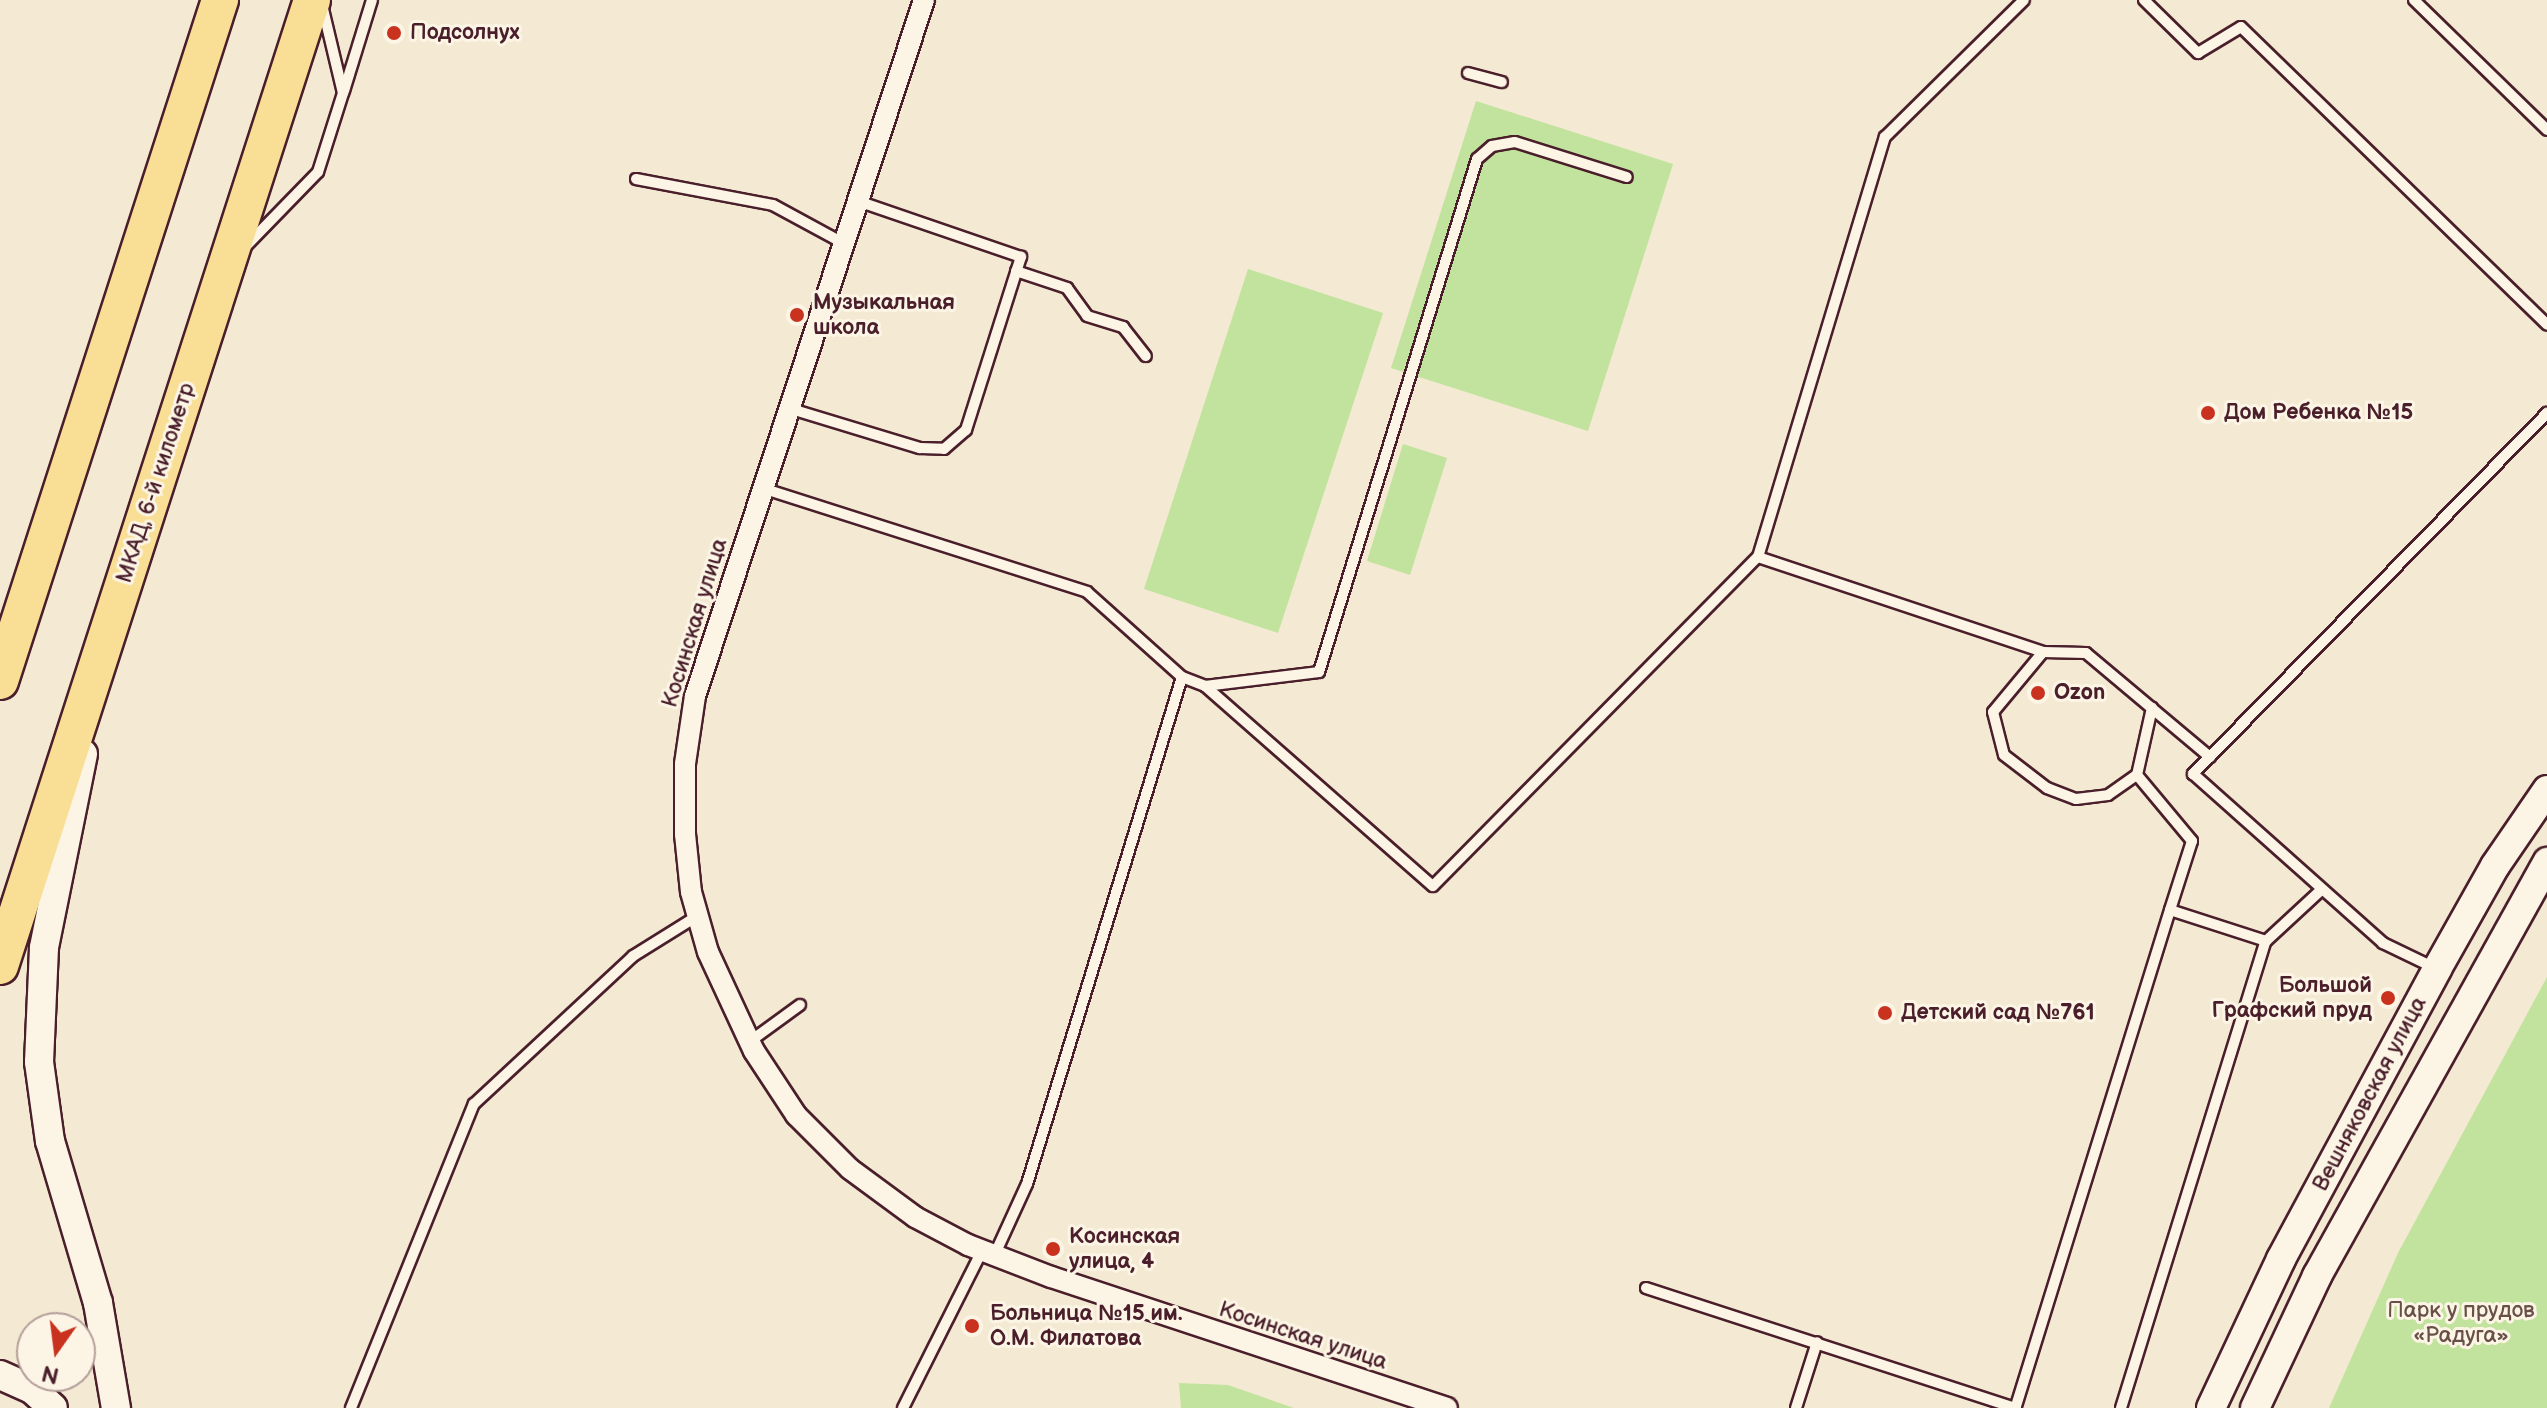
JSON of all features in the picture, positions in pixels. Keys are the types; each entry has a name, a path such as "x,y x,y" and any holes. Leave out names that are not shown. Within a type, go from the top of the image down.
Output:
{"highway":[{"path":"0,681 220,0"},
{"name":"МКАД, 6-й километр","path":"0,966 312,0"}],"main road":[{"path":"106,639 44,948 37,1026 50,1141 98,1303 116,1408"},
{"name":"Вешняковская улица","path":"2211,1408 2281,1259 2437,969 2495,866 2547,790"},
{"name":"Вешняковская улица","path":"2255,1408 2317,1276 2547,862"},
{"path":"0,1375 32,1389 53,1408"}],"street":[{"name":"Косинская улица","path":"924,0 702,673 688,735 685,834 696,917 749,1042 796,1115 850,1169 915,1217 988,1253 1447,1408"}],"lane":[{"path":"321,0 343,93"},
{"path":"226,267 318,172 372,0"},
{"path":"762,488 1087,592 1182,677 1205,686 1433,886 1758,557 1885,137 2024,0"},
{"path":"2144,0 2198,53 2241,27 2547,325"},
{"path":"2414,0 2547,130"},
{"path":"1468,73 1502,82"},
{"path":"1205,686 1319,672 1477,159 1492,146 1515,142 1627,177"},
{"path":"636,179 773,205 843,243"},
{"path":"788,408 920,448 944,449 957,443 966,430 1021,257 857,201"},
{"path":"1016,271 1067,288 1087,316 1123,327 1146,356"},
{"path":"2437,969 2383,943 2320,891 2193,774 2547,413"},
{"path":"1758,557 2043,652 2086,653 2210,757"},
{"path":"2043,652 1993,712 2004,755 2047,788 2076,799 2108,795 2137,775 2152,708"},
{"path":"903,1408 1027,1184 1182,677"},
{"path":"1646,1288 2016,1407 2192,841 2137,775"},
{"path":"2121,1408 2266,941 2320,891"},
{"path":"2170,910 2266,941"},
{"path":"351,1408 474,1104 633,956 696,917"},
{"path":"749,1042 800,1005"},
{"path":"1796,1408 1817,1342"}],"green space":[{"path":"1476,101 1673,164 1588,431 1391,368"},
{"path":"1248,269 1383,313 1278,633 1144,589"},
{"path":"1403,444 1447,458 1410,575 1367,561"},
{"name":"Парк у прудов «Радуга»","path":"2547,977 2547,1408 2329,1408 2398,1253"},
{"path":"1179,1383 1228,1385 1294,1408 1181,1408"}],"place":[{"name":"Подсолнух","path":"394,33"},
{"name":"Музыкальная школа","path":"797,315"},
{"name":"Дом Ребенка №15","path":"2208,413"},
{"name":"Ozon","path":"2038,693"},
{"name":"Большой Графский пруд","path":"2388,998"},
{"name":"Детский сад №761","path":"1885,1013"},
{"name":"Косинская улица, 4","path":"1053,1249"},
{"name":"Больница №15 им. О.М. Филатова","path":"972,1326"}]}
